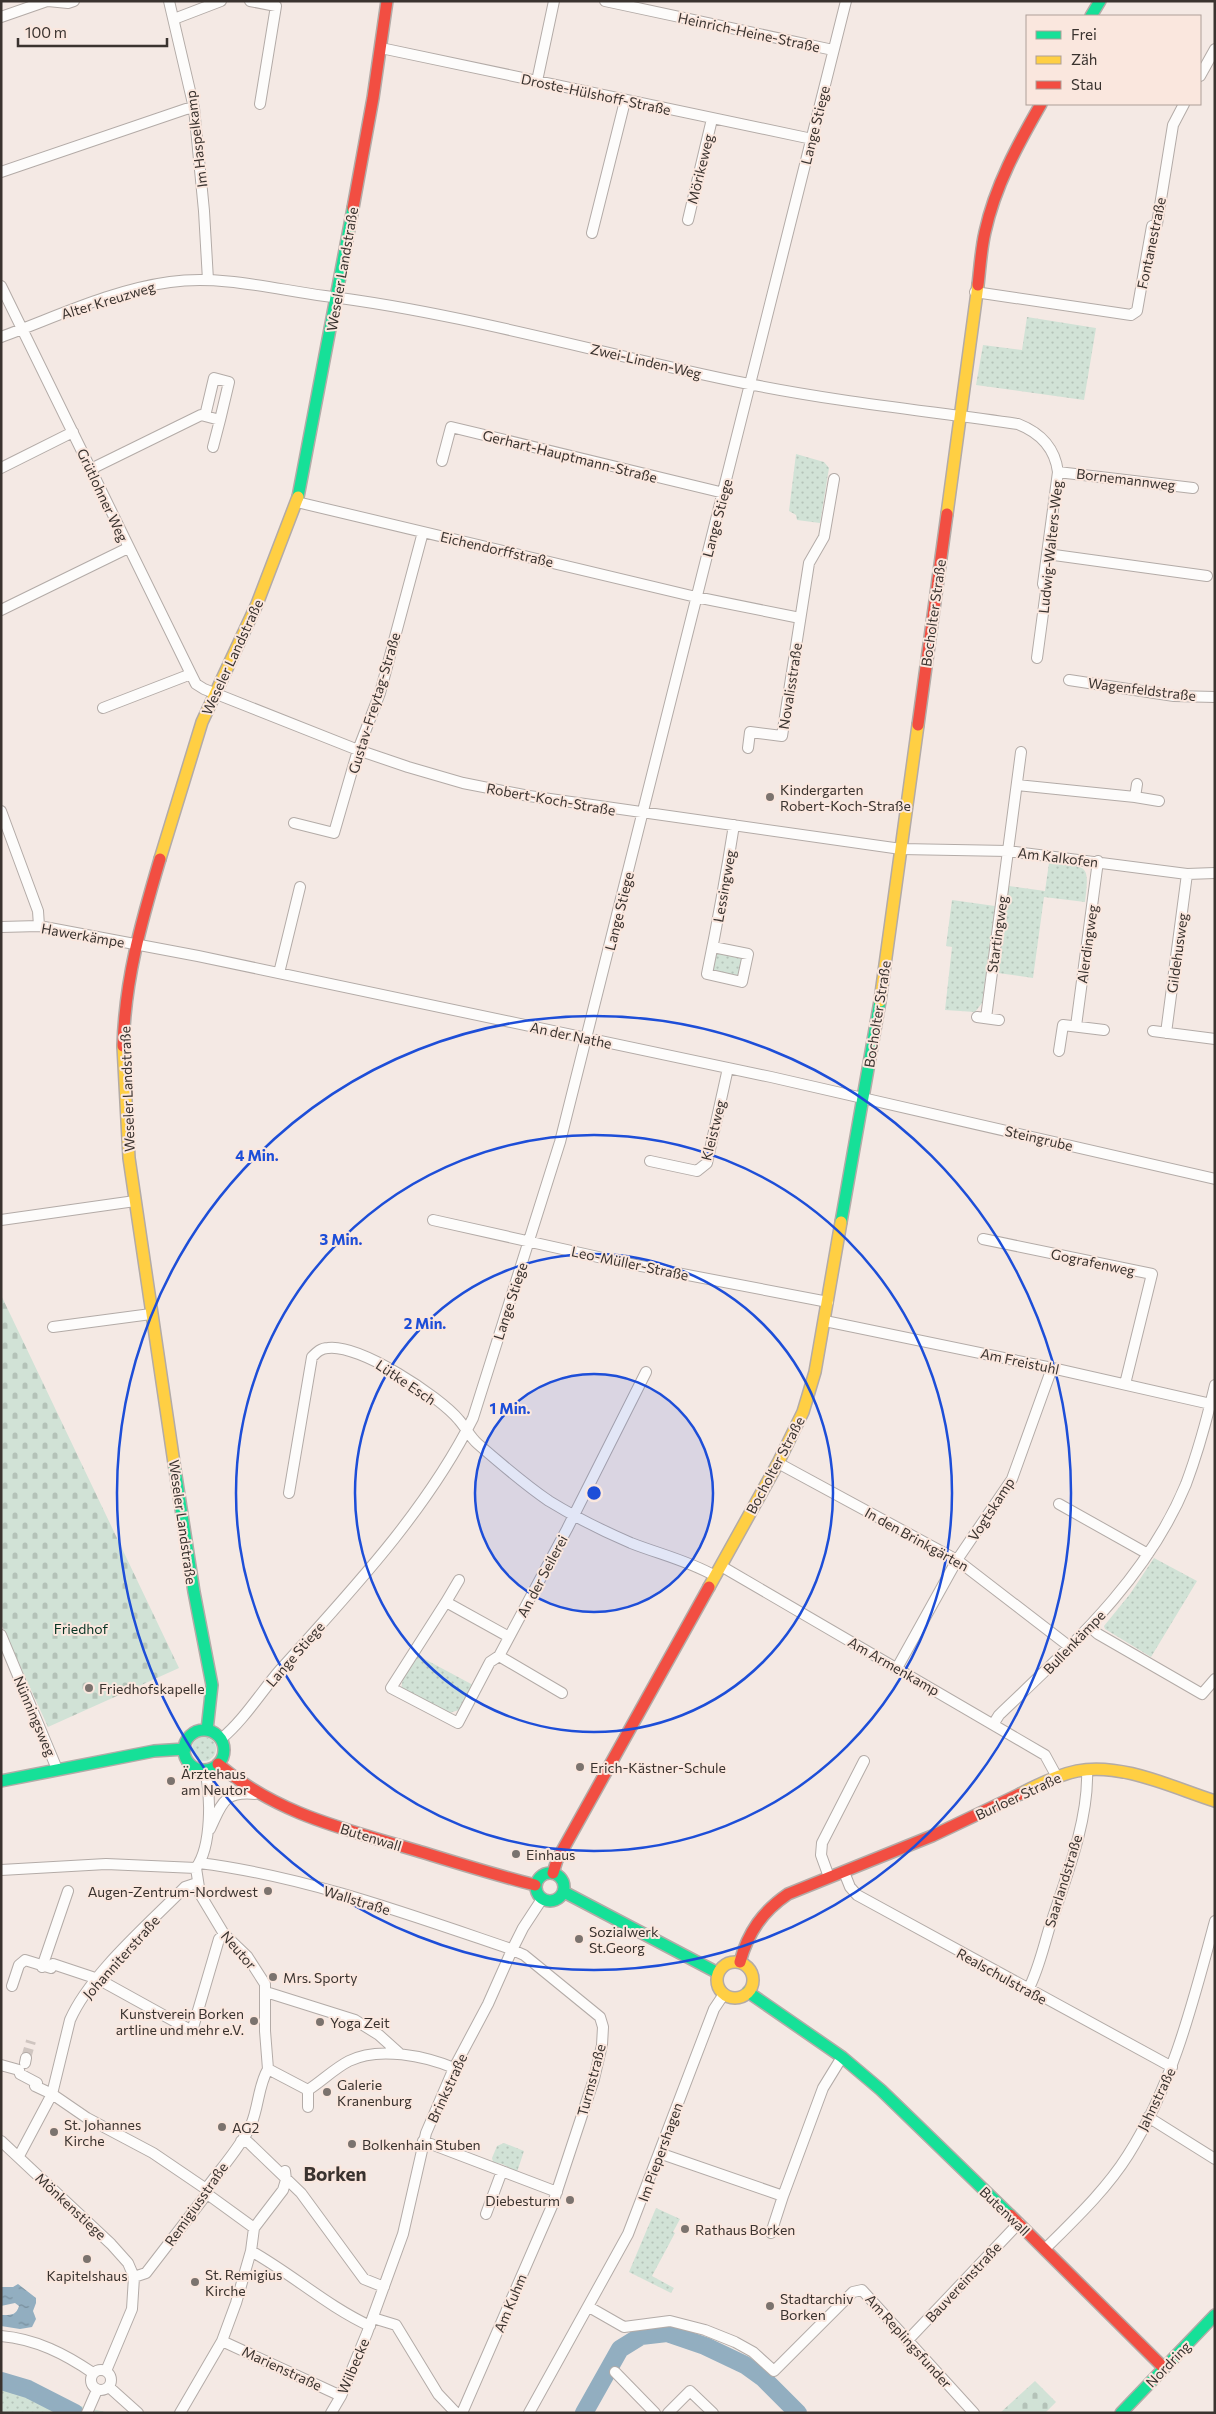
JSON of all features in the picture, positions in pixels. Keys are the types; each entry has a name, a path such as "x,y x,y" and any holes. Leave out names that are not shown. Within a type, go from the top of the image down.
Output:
{"street":[{"path":"1,17 47,1 68,3 74,1"},
{"name":"Im Haspelkamp","path":"169,1 194,108 204,210 208,280"},
{"path":"174,19 221,1"},
{"path":"250,1 276,6 260,104"},
{"name":"Weseler Landstraße","path":"206,1730 212,1685 193,1587 135,1201 123,1064 124,1011 135,944 192,750 215,694 257,604 297,502 381,48 387,1"},
{"path":"537,81 554,1"},
{"name":"Heinrich-Heine-Straße","path":"605,1 833,50"},
{"name":"Lange Stiege","path":"221,1739 387,1545 428,1491 473,1418 560,1142 846,1"},
{"path":"1092,15 1100,1"},
{"name":"Droste-Hülshoff-Straße","path":"381,48 812,139"},
{"path":"1201,74 1215,49"},
{"path":"592,233 625,101"},
{"name":"Bocholter Straße","path":"553,1873 557,1860 778,1463 797,1426 810,1392 825,1321 887,958 958,415 984,232 992,204 1008,164 1040,105"},
{"name":"Fontanestraße","path":"975,292 1131,315 1137,311 1152,226 1157,224 1173,125 1183,105"},
{"path":"1,172 186,109 194,108"},
{"name":"Mörikeweg","path":"688,220 712,119"},
{"name":"Alter Kreuzweg","path":"1,337 134,289 170,282 208,280 254,284 336,297"},
{"name":"Grütlohner Weg","path":"1,286 190,674 196,684 215,694"},
{"name":"Zwei-Linden-Weg","path":"336,297 467,321 750,385 958,415"},
{"path":"205,416 214,378 229,382 213,447"},
{"path":"91,469 201,415 220,420"},
{"name":"Ludwig-Walters-Weg","path":"958,415 1018,424 1028,428 1041,436 1051,448 1056,459 1058,472 1043,584 1046,592 1037,658"},
{"name":"Gerhart-Hauptmann-Straße","path":"442,461 451,427 724,493"},
{"path":"1,468 73,432"},
{"name":"Bornemannweg","path":"1058,472 1194,488"},
{"name":"Novalisstraße","path":"748,748 750,732 782,736 809,563 824,537 834,479"},
{"name":"Eichendorffstraße","path":"297,502 696,597"},
{"name":"Gustav-Freytag-Straße","path":"294,823 334,833 358,750 380,693 423,532"},
{"path":"1,610 128,548"},
{"path":"1047,554 1207,576"},
{"path":"696,597 800,618"},
{"path":"103,708 190,674"},
{"name":"Wagenfeldstraße","path":"1069,680 1174,696 1215,697"},
{"name":"Robert-Koch-Straße","path":"215,694 358,750 462,783 529,796 643,814 901,848"},
{"name":"Startingweg","path":"999,1020 981,1017 1008,851 1021,752"},
{"path":"1135,797 1137,784"},
{"path":"1017,785 1159,801"},
{"path":"1,811 38,911 39,926"},
{"name":"Lessingweg","path":"713,946 748,954 742,982 707,974 713,946 722,906 734,825"},
{"name":"Am Kalkofen","path":"901,848 1008,851 1098,861 1187,874 1215,873"},
{"name":"Alerdingweg","path":"1076,1026 1098,861"},
{"name":"Gildehusweg","path":"1166,1033 1187,874"},
{"path":"279,973 300,887"},
{"name":"Hawerkämpe","path":"1,928 39,926 135,944"},
{"name":"An der Nathe","path":"135,944 863,1097"},
{"path":"1059,1052 1063,1025 1104,1030"},
{"path":"1153,1031 1215,1039"},
{"name":"Kleistweg","path":"650,1161 697,1171 707,1164 728,1068"},
{"name":"Steingrube","path":"863,1097 1215,1179"},
{"path":"1,1220 135,1201"},
{"name":"Leo-Müller-Straße","path":"433,1220 625,1263 828,1302"},
{"name":"Gografenweg","path":"983,1239 1152,1274 1125,1384"},
{"path":"53,1327 151,1314"},
{"name":"Am Freistuhl","path":"825,1321 1052,1368 1212,1405"},
{"name":"Lütke Esch","path":"289,1494 312,1357 320,1350 330,1347 362,1355 381,1363 422,1390 458,1419 476,1442 526,1485 573,1515 631,1543 703,1569 718,1571"},
{"name":"Vogtskamp","path":"897,1668 957,1560 1012,1479 1052,1368"},
{"path":"573,1515 646,1372"},
{"name":"Bullenkämpe","path":"994,1723 999,1715 1090,1627 1119,1594 1148,1554 1185,1485 1212,1405 1215,1385"},
{"name":"In den Brinkgärten","path":"778,1463 957,1560 1070,1647"},
{"path":"1059,1504 1148,1554"},
{"name":"An der Seilerei","path":"446,1602 392,1688 458,1723 490,1662 500,1656 573,1515"},
{"name":"Am Armenkamp","path":"718,1571 994,1723 1045,1755 1057,1777"},
{"path":"459,1580 446,1602 509,1637"},
{"path":"1090,1627 1098,1634 1202,1694 1215,1679"},
{"name":"Nünningsweg","path":"1,1635 57,1769"},
{"path":"500,1656 562,1692"},
{"path":"206,1730 221,1739 224,1752 218,1764 205,1770 193,1766 188,1761 185,1749 186,1743 193,1734 206,1730"},
{"path":"1,1781 154,1751 185,1749"},
{"path":"829,1877 821,1855 822,1844 864,1761"},
{"name":"Butenwall","path":"218,1764 232,1778 269,1802 364,1835 536,1885"},
{"name":"Neutor","path":"205,1770 210,1792 206,1837 198,1865 197,1883 200,1894 224,1934 252,1962 261,1975 266,1992 264,2031 268,2069"},
{"name":"Burloer Straße","path":"740,1962 746,1940 755,1924 770,1908 788,1894 932,1836 1057,1777 1087,1770 1126,1772 1215,1802"},
{"name":"Saarlandstraße","path":"1028,1990 1067,1874 1080,1823 1087,1770"},
{"name":"Neutor","path":"206,1837 226,1798 239,1792 256,1794"},
{"name":"Wallstraße","path":"1,1870 106,1864 198,1865 250,1870 390,1908 512,1950"},
{"name":"Realschulstraße","path":"844,1872 850,1887 857,1895 1172,2067"},
{"path":"553,1873 562,1878 564,1892 554,1901 542,1899 537,1893 536,1885 542,1875 553,1873"},
{"name":"Johanniterstraße","path":"19,2156 52,2094 70,2020 75,2008 98,1979 185,1887 197,1883"},
{"path":"42,1967 68,1891"},
{"path":"564,1892 575,1896 718,1973"},
{"name":"Brinkstraße","path":"371,2322 403,2234 423,2141 454,2068 488,2004 512,1950 523,1928 542,1899"},
{"name":"Jahnstraße","path":"1045,2249 1102,2191 1128,2155 1172,2067 1193,2003 1215,1921"},
{"path":"12,1986 19,1965 25,1960 42,1967 51,1968 53,1964 98,1979 192,2031 219,1939 224,1934"},
{"name":"Turmstraße","path":"512,1950 524,1955 593,2009 600,2017 603,2027 602,2045 594,2078 557,2192"},
{"path":"740,1962 745,1964 752,1974 752,1986 748,1992 739,1998 724,1994 718,1986 718,1973 727,1963 740,1962"},
{"path":"266,1992 355,2020 374,2032 399,2053"},
{"name":"Butenwall","path":"748,1992 842,2058 881,2090 1164,2368"},
{"name":"Im Piepershagen","path":"529,2413 628,2234 714,2009 724,1994"},
{"path":"308,2090 350,2061 372,2054 399,2053 454,2068"},
{"path":"772,2234 782,2196 823,2088 842,2058"},
{"path":"1,2065 19,2070 20,2074 36,2083 35,2086 52,2094 87,2118 153,2153 254,2228"},
{"path":"268,2069 308,2090"},
{"name":"Remigiusstraße","path":"134,2277 146,2273 241,2141 251,2124 259,2100 262,2080 268,2069"},
{"path":"308,2090 308,2107"},
{"path":"1148,2116 1215,2159"},
{"name":"Mönkenstiege","path":"1,2141 111,2244 128,2263 134,2277"},
{"path":"241,2141 248,2142 301,2193 364,2279 384,2288"},
{"path":"423,2141 557,2192"},
{"path":"659,2153 782,2196"},
{"path":"486,2214 502,2171"},
{"path":"180,2413 222,2341 236,2303 254,2228 284,2190 285,2176"},
{"name":"Am Kuhm","path":"462,2413 557,2192"},
{"name":"Bauvereinstraße","path":"907,2340 1018,2223"},
{"path":"250,2251 281,2268 346,2315 371,2322 396,2325 438,2394 456,2413"},
{"path":"106,2371 132,2309 134,2277"},
{"name":"Am Replingsfunder","path":"589,2307 624,2327 670,2321 705,2330 736,2342 753,2352 774,2371 853,2292 862,2290 974,2413"},
{"name":"Nordring","path":"1121,2413 1215,2315"},
{"name":"Wilbecke","path":"331,2413 341,2396 371,2322"},
{"path":"1,2336 26,2340 54,2350 93,2373"},
{"name":"Marienstraße","path":"222,2341 341,2396"},
{"path":"93,2373 101,2370 106,2371"},
{"path":"93,2373 90,2382 97,2390 103,2390 108,2387 111,2380 106,2371"},
{"path":"615,2372 655,2413"},
{"path":"108,2387 138,2413"},
{"path":"89,2408 97,2390"},
{"path":"668,2413 690,2391 713,2413"}],"green space":[{"path":"1027,317 1096,328 1084,400 976,385 983,345 1022,350"},
{"path":"796,454 824,462 829,468 820,523 797,520 796,515 789,511"},
{"path":"1049,863 1071,865 1083,869 1087,879 1085,902 1044,897 1033,978 998,973 1009,886 1045,891"},
{"path":"952,900 995,906 982,1003 975,1012 945,1010 952,947 946,946"},
{"path":"717,952 743,957 739,976 713,971"},
{"name":"Friedhof","path":"1,1295 179,1668 48,1727 1,1624"},
{"path":"1154,1558 1197,1581 1151,1657 1105,1629 1104,1626 1130,1594"},
{"path":"417,1655 473,1685 459,1710 446,1714 401,1689 403,1678"},
{"path":"204,1737 213,1740 216,1749 213,1758 204,1761 195,1758 192,1749 195,1740"},
{"path":"504,2143 524,2151 517,2172 502,2164 493,2162 492,2158 497,2146"},
{"path":"656,2208 680,2219 673,2232 675,2233 652,2276 674,2288 671,2293 629,2272"},
{"path":"1,2374 72,2404 109,2413 1,2413"},
{"path":"1035,2381 1056,2402 1045,2413 1000,2413"}],"water":[{"path":"18,2284 36,2298 33,2311 36,2319 32,2327 20,2329 1,2326 1,2315 14,2313 19,2306 15,2303 1,2306 1,2287 13,2287"}],"waterway":[{"path":"584,2413 620,2349 641,2336 667,2333 705,2346 745,2365 763,2378 798,2413"},
{"path":"1,2381 28,2389 75,2413"}],"tunnel":[{"path":"26,2058 31,2041"}],"traffic: fast":[{"path":"1092,15 1100,1"},
{"path":"298,497 353,208"},
{"path":"841,1222 880,1001"},
{"path":"174,1463 194,1592 212,1685 207,1730"},
{"path":"204,1730 218,1736 224,1750 218,1764 204,1770 190,1764 184,1750 190,1736 204,1730"},
{"path":"1,1781 154,1751 185,1749"},
{"path":"550,1873 560,1877 564,1887 560,1897 550,1901 540,1897 536,1887 540,1877 550,1873"},
{"path":"564,1892 718,1973"},
{"path":"748,1992 842,2057 881,2090 1010,2215"},
{"path":"1121,2413 1215,2315"}],"traffic: slow":[{"path":"947,514 978,285"},
{"path":"160,859 202,722 257,604 298,497"},
{"path":"880,1001 918,725"},
{"path":"123,1046 129,1158 174,1463"},
{"path":"709,1587 778,1463 803,1412 815,1372 841,1222"},
{"path":"1020,1794 1062,1775 1094,1769 1129,1773 1165,1783 1215,1801"},
{"path":"735,1962 742,1963 748,1967 752,1973 753,1980 752,1987 748,1993 742,1997 735,1998 728,1997 722,1993 718,1987 717,1980 718,1973 722,1967 728,1963 735,1962"}],"traffic: jam":[{"path":"353,208 373,98 387,1"},
{"path":"978,285 989,215 1001,182 1040,105"},
{"path":"918,725 947,514"},
{"path":"123,1046 124,1021 135,951 160,859"},
{"path":"553,1873 557,1860 709,1587"},
{"path":"218,1764 264,1796 313,1818 364,1835 535,1885"},
{"path":"740,1962 747,1941 758,1923 771,1908 788,1894 932,1836 1020,1794"},
{"path":"1010,2215 1164,2368"}],"place":[{"name":"Kindergarten Robert-Koch-Straße","path":"770,797"},
{"name":"Friedhofskapelle","path":"89,1688"},
{"name":"Erich-Kästner-Schule","path":"580,1767"},
{"name":"Ärztehaus am Neutor","path":"171,1781"},
{"name":"Einhaus","path":"516,1854"},
{"name":"Augen-Zentrum-Nordwest","path":"268,1891"},
{"name":"Sozialwerk St.Georg","path":"579,1939"},
{"name":"Mrs. Sporty","path":"273,1977"},
{"name":"Kunstverein Borken artline und mehr e.V.","path":"254,2021"},
{"name":"Yoga Zeit","path":"320,2022"},
{"name":"Galerie Kranenburg","path":"327,2092"},
{"name":"AG2","path":"222,2127"},
{"name":"St. Johannes Kirche","path":"54,2132"},
{"name":"Bolkenhain Stuben","path":"352,2144"},
{"name":"Diebesturm","path":"570,2200"},
{"name":"Rathaus Borken","path":"685,2229"},
{"name":"Kapitelshaus","path":"87,2259"},
{"name":"St. Remigius Kirche","path":"195,2282"},
{"name":"Stadtarchiv Borken","path":"770,2306"}],"district":[{"name":"Borken","path":"335,2173"}]}
